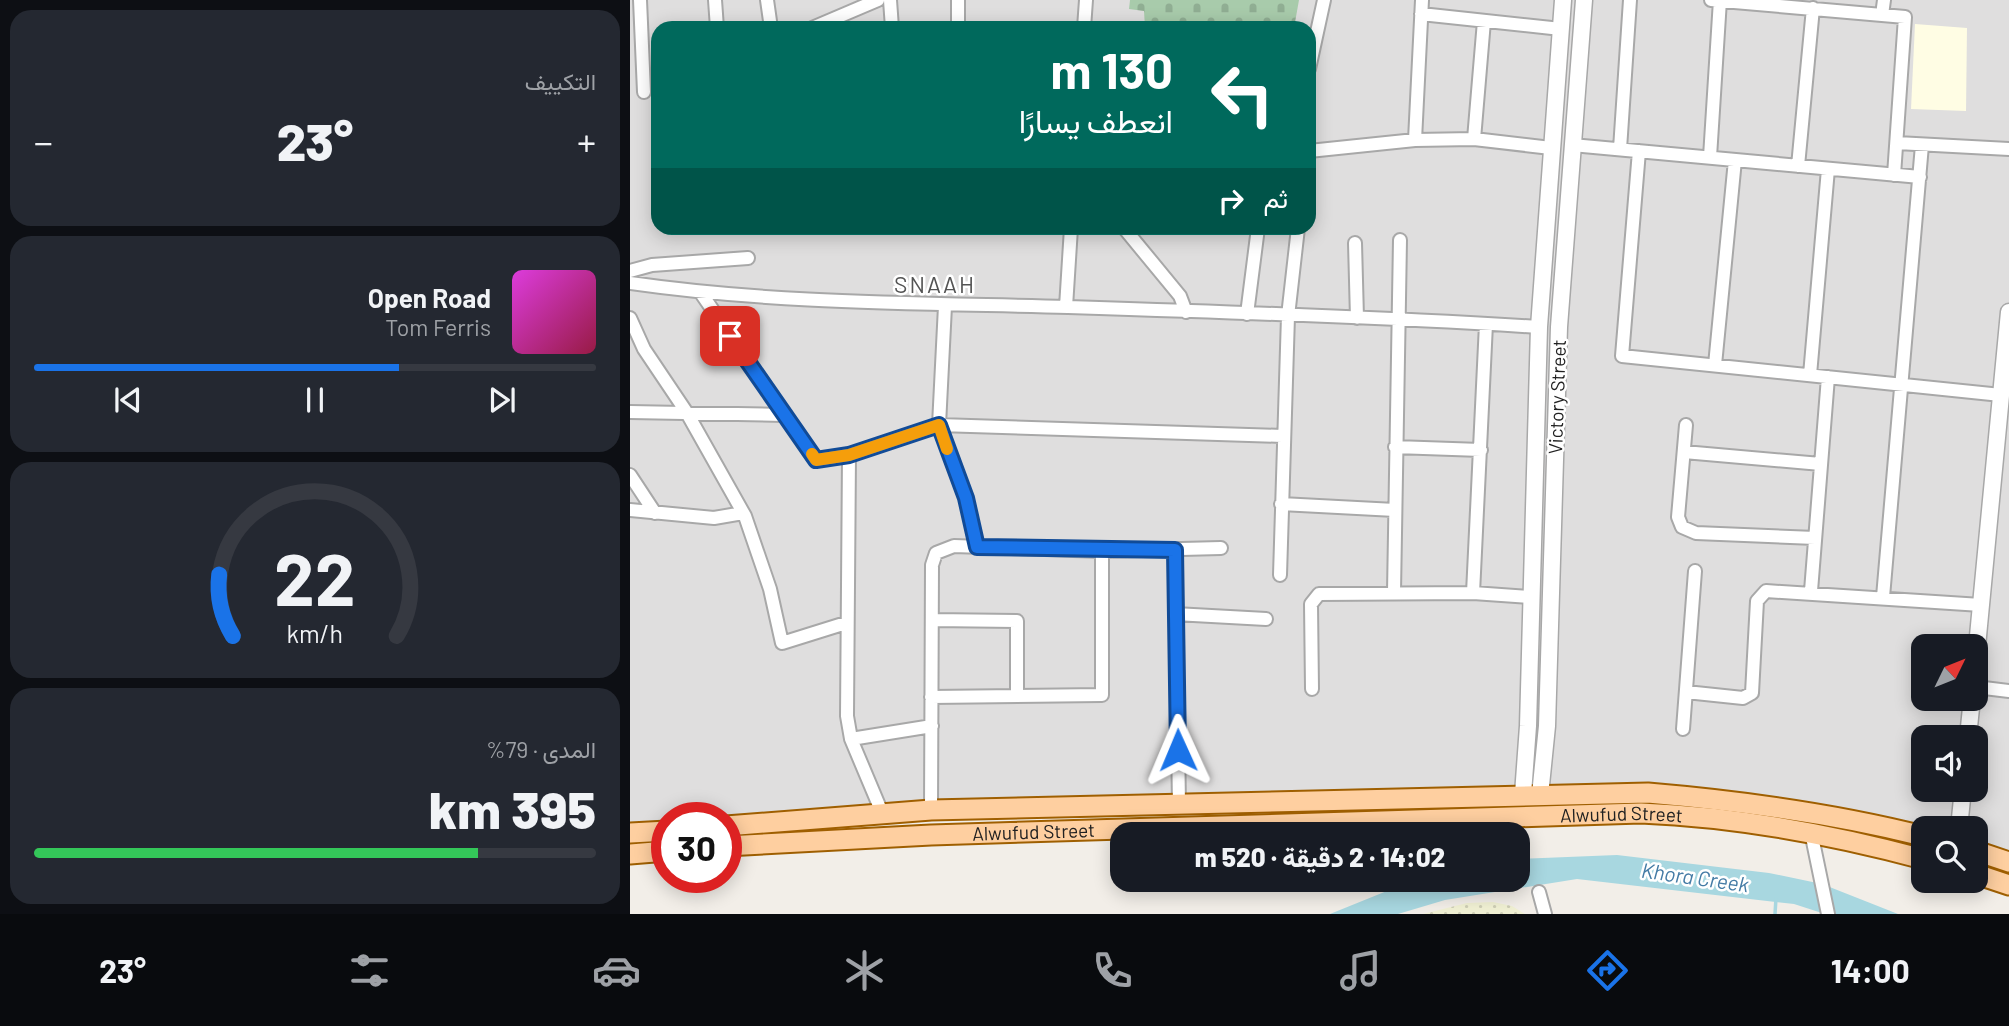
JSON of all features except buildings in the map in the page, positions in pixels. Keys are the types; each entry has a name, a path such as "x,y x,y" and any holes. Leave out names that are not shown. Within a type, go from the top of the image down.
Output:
{"main road":[{"name":"Alwufud Street","path":"742,825 931,810 1648,793 1740,801 1823,813 1911,833"},
{"name":"Alwufud Street","path":"742,845 931,835 1588,814 1693,815 1811,832 1911,856"},
{"path":"630,834 651,832"},
{"path":"630,854 651,852"},
{"path":"1988,855 2009,862"},
{"path":"1988,878 2009,885"}],"street":[{"path":"639,0 643,92"},
{"path":"715,0 716,21"},
{"path":"767,0 770,21"},
{"path":"823,21 848,6 878,0"},
{"path":"890,0 892,21"},
{"path":"958,0 958,21"},
{"path":"1084,21 1086,0"},
{"path":"1316,37 1324,0"},
{"path":"1415,140 1422,0"},
{"name":"Victory Street","path":"1531,794 1528,726 1529,597 1539,327 1563,0"},
{"name":"Victory Street","path":"1531,794 1547,726 1559,327 1584,0"},
{"path":"1620,149 1630,0"},
{"path":"1711,0 1905,17 1894,175"},
{"path":"1710,157 1720,0"},
{"path":"1882,15 1884,0"},
{"path":"1798,166 1813,8"},
{"path":"1421,14 1561,29"},
{"path":"1474,139 1484,20"},
{"path":"1316,150 1415,140 1474,139 1551,148"},
{"path":"1896,143 2009,149"},
{"path":"1572,145 1920,177"},
{"path":"1883,597 1922,145"},
{"path":"1639,151 1622,356 1903,385 2004,389"},
{"path":"1715,365 1735,160"},
{"path":"1810,375 1828,169"},
{"path":"1066,307 1071,235"},
{"path":"1132,235 1180,296 1186,312"},
{"path":"1247,314 1257,235"},
{"path":"1280,575 1282,436 1288,316 1297,235"},
{"path":"1394,592 1401,240"},
{"path":"1355,243 1357,318"},
{"path":"630,271 652,265 748,258"},
{"path":"630,283 701,293 945,306 1066,307 1539,327"},
{"path":"701,293 816,460 849,455 939,425 1282,436"},
{"path":"945,306 939,425 966,498 977,547"},
{"path":"1978,634 2004,389 2009,312"},
{"path":"630,318 644,349 687,413 743,513 770,589 782,643 846,623"},
{"path":"1473,593 1486,324"},
{"path":"1811,591 1828,377"},
{"path":"630,412 784,415"},
{"path":"1686,425 1678,517 1686,530 1815,538"},
{"path":"1395,447 1481,450"},
{"path":"1684,453 1821,464"},
{"path":"849,455 847,716 851,739 883,815"},
{"path":"630,475 655,513"},
{"path":"1281,504 1395,510"},
{"path":"630,510 714,518 743,513"},
{"path":"931,810 933,565 936,553 947,546 1102,551 1221,548"},
{"path":"1175,550 1179,804"},
{"path":"931,697 1102,695 1102,551"},
{"path":"1683,729 1695,571"},
{"path":"1686,692 1739,698 1749,695 1754,686 1758,598 1769,590 1981,605"},
{"path":"1312,689 1311,608 1315,596 1323,592 1473,593 1529,597"},
{"path":"1175,614 1266,619"},
{"path":"932,620 1017,621 1017,696"},
{"path":"1988,688 2009,691"},
{"path":"851,739 932,726"},
{"path":"1528,726 1547,726"},
{"path":"1811,832 1828,914"},
{"path":"1539,892 1545,914"}],"shaded area":[{"path":"630,0 2009,0 2009,870 1988,863 1988,816 1911,816 1911,827 1851,826 1661,801 1143,810 911,821 742,834 742,802 651,802 651,840 630,842"},
{"path":"1915,24 1967,28 1966,111 1911,109"}],"green space":[{"path":"1130,0 1299,0 1295,21 1145,21 1144,11 1129,9"},
{"path":"1493,902 1512,906 1525,914 1423,914 1467,903"}],"water":[{"name":"Khora Creek","path":"1617,855 1769,873 1822,884 1898,914 1825,914 1794,904 1577,879 1530,886 1530,858"},
{"name":"Khora Creek","path":"1384,892 1495,892 1445,900 1398,914 1330,914"}],"waterway":[{"path":"1775,914 1776,898"}],"slow traffic":[{"path":"812,454 816,460 849,455 939,425 947,449"}],"district":[{"name":"SNAAH","path":"935,285"}],"route":[{"path":"730,336 816,460 849,455 939,425 966,498 977,547 1102,551 1175,550 1178,750"}]}
